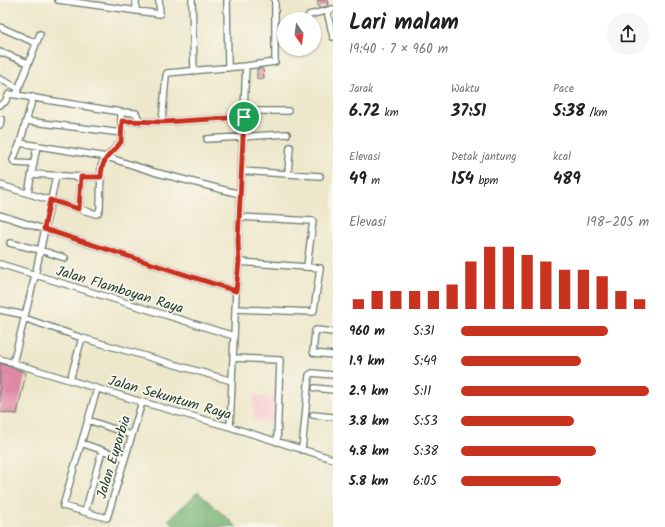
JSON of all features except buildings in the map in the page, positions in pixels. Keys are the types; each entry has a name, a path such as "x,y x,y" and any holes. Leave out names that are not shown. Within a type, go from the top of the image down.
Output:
{"street":[{"path":"58,0 160,14 159,0"},
{"path":"136,0 136,10"},
{"path":"192,0 194,71"},
{"path":"228,0 228,68"},
{"path":"162,122 166,75 169,73 275,62 275,0"},
{"path":"330,10 333,37"},
{"path":"0,27 36,43"},
{"path":"16,95 40,34"},
{"path":"0,52 28,64"},
{"path":"230,427 235,309 239,262 239,216 246,66"},
{"path":"0,79 3,82 18,88"},
{"path":"0,105 9,94 121,112 137,113 140,122"},
{"path":"33,98 14,162 34,164"},
{"path":"122,121 162,122 288,110"},
{"path":"0,185 96,214 99,213 102,166 107,157 121,142 121,112"},
{"path":"26,121 122,133"},
{"path":"207,140 243,136 287,134"},
{"path":"20,144 107,157 154,172 240,194"},
{"path":"28,193 37,146"},
{"path":"288,173 290,147"},
{"path":"241,171 320,176"},
{"path":"32,174 101,177"},
{"path":"13,363 35,276 56,176"},
{"path":"79,209 81,177"},
{"path":"0,215 236,291"},
{"path":"239,216 313,221 307,266"},
{"path":"10,243 65,258"},
{"path":"235,309 311,312 314,310 320,268 239,262"},
{"name":"Jalan Flamboyan Raya","path":"0,264 234,336"},
{"path":"0,310 82,338 232,381"},
{"path":"333,332 315,331 313,352 314,354 333,355"},
{"path":"70,380 82,338"},
{"path":"233,358 280,360 277,442"},
{"name":"Jalan Sekuntum Raya","path":"0,359 333,459"},
{"path":"302,450 309,375 313,373 333,375"},
{"path":"315,388 333,390"},
{"path":"97,389 62,506 85,512 102,451"},
{"name":"Jalan Euporbia","path":"85,512 107,518 142,402"},
{"path":"313,415 333,417"},
{"path":"88,420 132,436"},
{"path":"81,443 125,458"}],"shaded area":[{"path":"253,395 276,397 275,422 254,421"}],"green space":[{"path":"198,492 237,527 175,527 168,520"}],"route":[{"path":"244,117 238,241 239,262 236,291 44,229 50,200 79,209 81,177 101,177 104,160 121,142 122,121 164,122 244,117"}]}
